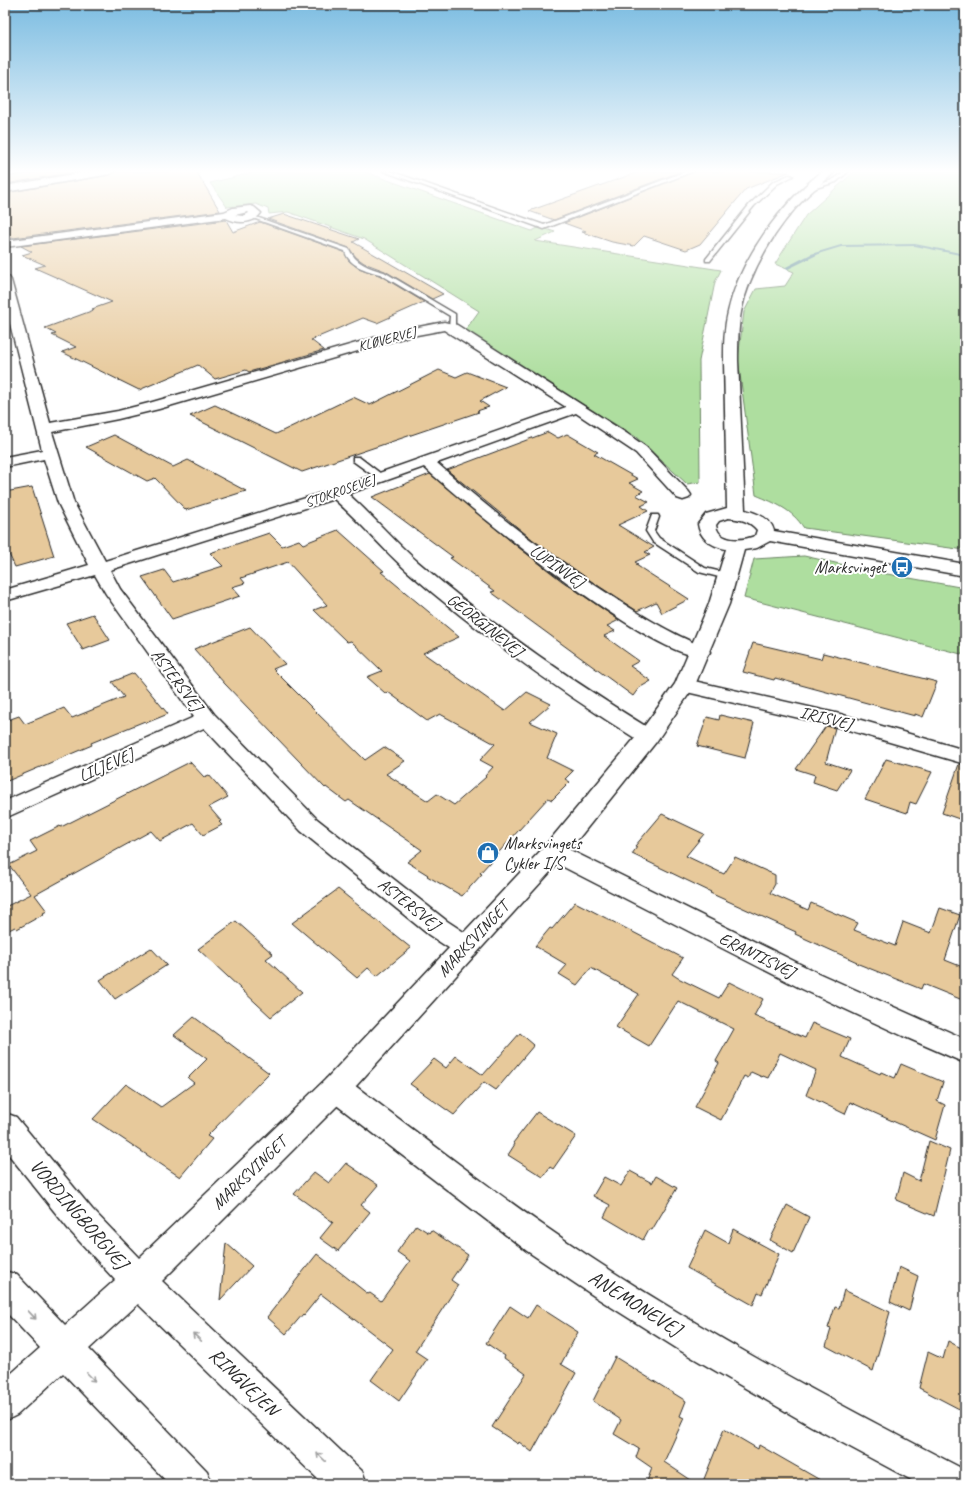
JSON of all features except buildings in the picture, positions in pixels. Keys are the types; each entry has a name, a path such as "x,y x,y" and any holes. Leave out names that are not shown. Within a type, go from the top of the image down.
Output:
{"street":[{"path":"5,244 32,240"},
{"path":"736,513 730,354 734,312 743,285 760,250 767,240"},
{"name":"ASTERSVEJ","path":"5,280 10,325 44,429 66,503 82,536 112,590 206,718 309,825 438,928 467,946"},
{"name":"KLØVERVEJ","path":"44,429 118,415 154,406 424,329 444,326 452,328"},
{"path":"452,328 641,450 683,495"},
{"name":"STOKROSEVEJ","path":"5,596 100,568 337,493 577,408"},
{"path":"5,462 50,453"},
{"name":"LUPINVEJ","path":"427,462 501,526 554,566 625,614 662,636 700,652"},
{"name":"GEORGINEVEJ","path":"337,493 398,553 459,606 577,693 648,737"},
{"path":"727,513 736,513 759,521 766,530 765,535 758,542 744,546 736,546 719,541 708,533 706,524 714,517 727,513"},
{"path":"765,535 965,570"},
{"name":"MARKSVINGET","path":"5,1403 138,1281 336,1088 554,852 648,737 685,684 700,652 719,604 736,546"},
{"name":"IRISVEJ","path":"685,684 840,721 965,757"},
{"name":"LILJEVEJ","path":"5,810 206,718"},
{"name":"ERANTISVEJ","path":"554,852 708,932 904,1025 965,1051"},
{"name":"ANEMONEVEJ","path":"336,1088 509,1220 606,1287 758,1378 860,1435 955,1484"},
{"name":"VORDINGBORGVEJ","path":"5,1127 81,1220 138,1281"},
{"name":"RINGVEJEN","path":"138,1281 225,1363 349,1484"},
{"path":"5,1287 194,1484"}],"lane":[{"path":"320,240 347,250 349,257 369,270 382,273 453,315 452,328"},
{"path":"708,260 724,240"},
{"path":"356,459 381,477"},
{"path":"655,517 650,531 656,540 702,570 727,576"}],"green space":[{"path":"366,240 536,240 535,241 721,270 715,282 699,361 700,482 687,484 636,437 464,332 479,311"},
{"path":"790,240 965,240 965,550 804,528 789,512 777,504 756,495 738,359 744,312 756,289 785,286 794,272 775,264"},
{"path":"804,556 876,572 965,588 965,655 744,598 754,559"}],"waterway":[{"path":"786,268 820,252 841,246 915,245 965,255"}],"place":[{"name":"Marksvinget","path":"902,567"},
{"name":"Marksvingets Cykler I/S","path":"488,853"}]}
